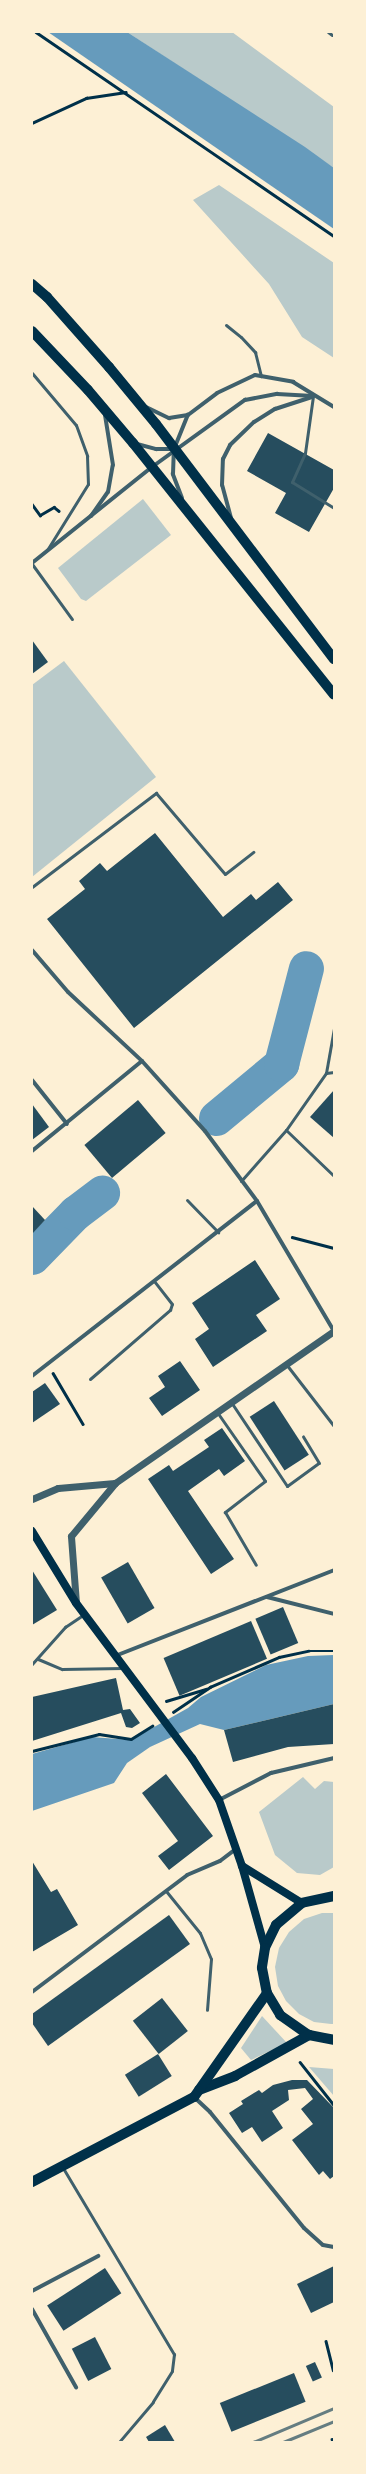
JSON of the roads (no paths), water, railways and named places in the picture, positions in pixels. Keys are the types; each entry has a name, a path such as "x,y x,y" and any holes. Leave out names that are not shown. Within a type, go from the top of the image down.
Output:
{"main road":[{"path":"32,284 47,296 109,367 234,526 334,660"},
{"path":"32,331 88,390 105,412 133,443 334,695"},
{"path":"32,1531 76,1603 123,1668 192,1758 219,1800 242,1866 265,1948"},
{"path":"242,1866 302,1903"},
{"path":"334,1896 302,1903 276,1925 265,1948 262,1968 267,1993 280,2015 309,2035 334,2040"},
{"path":"196,2094 267,1993"},
{"path":"32,2182 196,2094 235,2076 309,2035"}],"street":[{"path":"134,400 169,418 188,414 217,393 255,375 293,382 313,396 334,407"},
{"path":"32,564 174,449 245,400 277,394 313,396"},
{"path":"234,526 222,485 224,459 230,445 254,422 275,409 313,396"},
{"path":"87,521 108,492 113,465 105,412"},
{"path":"186,510 173,474 174,449 188,414"},
{"path":"133,443 156,449 174,449"},
{"path":"32,950 68,992 142,1061 204,1131 257,1201 334,1331 115,1483 71,1536 76,1603"},
{"path":"32,1151 67,1124 142,1061"},
{"path":"32,1080 67,1124"},
{"path":"32,1376 257,1201"},
{"path":"32,1498 58,1488 115,1483"},
{"path":"115,1656 334,1570"},
{"path":"267,1597 334,1614"},
{"path":"219,1800 271,1773 334,1758"},
{"path":"32,1992 187,1875 220,1861 236,1849"},
{"path":"196,2094 299,2222 323,2245 334,2247"},
{"path":"32,2291 98,2256"},
{"path":"32,2309 76,2387"}],"lane":[{"path":"328,32 332,35"},
{"path":"226,325 241,337 255,352 261,376"},
{"path":"32,374 76,425 87,456 88,484 70,516 45,553"},
{"path":"313,396 305,453 292,482 334,508"},
{"path":"32,564 72,619"},
{"path":"32,887 156,793 225,874 253,852"},
{"path":"241,1181 286,1130 326,1073 334,1028"},
{"path":"326,1073 334,1072"},
{"path":"286,1130 333,1175"},
{"path":"187,1200 218,1232"},
{"path":"90,1380 170,1310 172,1304 154,1281"},
{"path":"286,1364 334,1426"},
{"path":"231,1402 287,1486 319,1463 303,1436"},
{"path":"217,1412 265,1481 225,1512 256,1565"},
{"path":"32,1664 66,1627 85,1614"},
{"path":"38,1659 62,1669 123,1668"},
{"path":"166,1891 200,1933 211,1959 207,2010"},
{"path":"62,2166 174,2354 172,2371 153,2402 119,2442"}],"water":[{"path":"48,32 127,32 305,147 334,168 334,229"},
{"path":"334,1655 334,1704 224,1730 200,1724 150,1747 127,1763 114,1783 32,1811 32,1754 92,1737 131,1740 188,1708 201,1697 266,1665 308,1656"}],"waterway":[{"path":"216,1118 281,1064 306,968"},
{"path":"32,1257 75,1213 102,1193"}],"railway":[{"path":"253,2442 334,2408"},
{"path":"283,2442 334,2421"}]}
